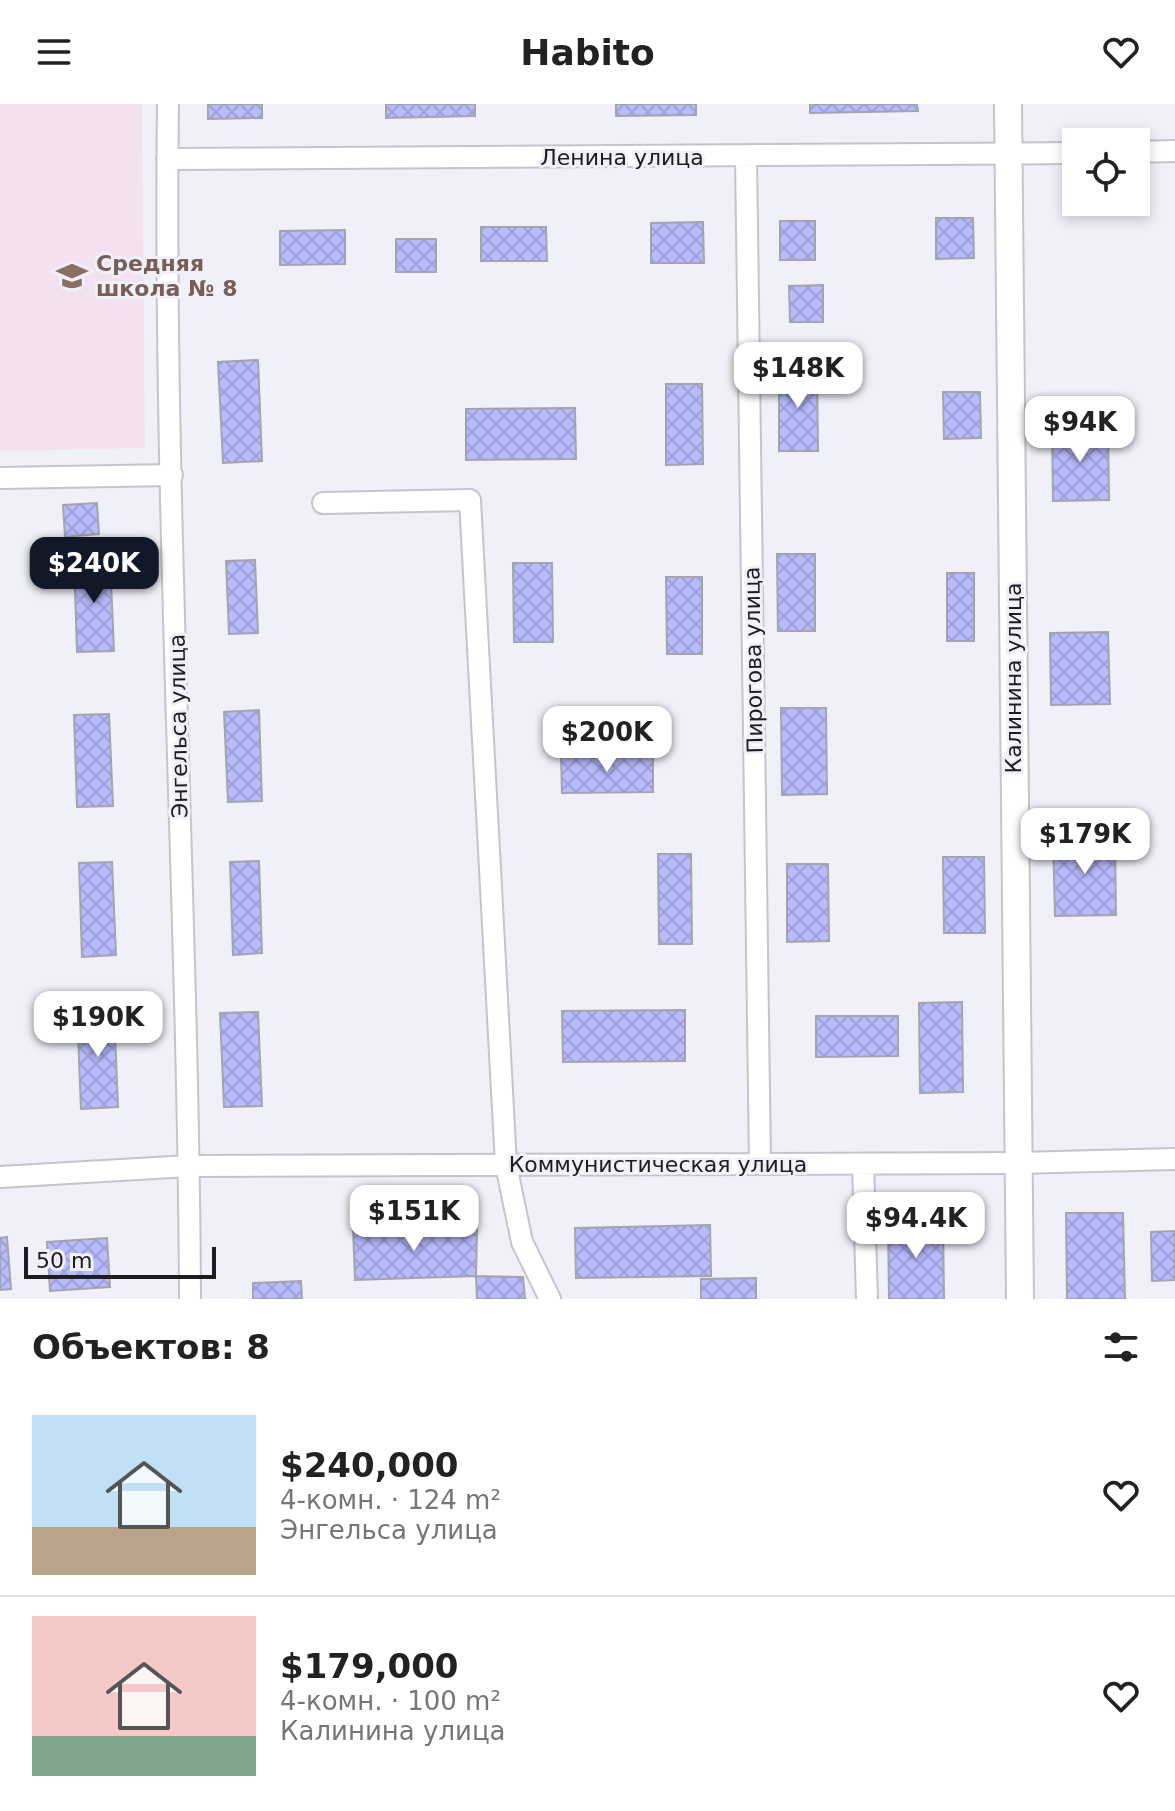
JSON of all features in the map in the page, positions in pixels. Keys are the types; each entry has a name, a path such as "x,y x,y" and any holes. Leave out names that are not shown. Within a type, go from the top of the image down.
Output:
{"street":[{"name":"Энгельса улица","path":"168,104 172,475 190,1299"},
{"name":"Калинина улица","path":"1008,104 1020,1299"},
{"path":"1150,152 1175,151"},
{"name":"Ленина улица","path":"167,159 1062,153"},
{"name":"Пирогова улица","path":"746,156 760,1164"},
{"path":"0,478 172,475"},
{"path":"323,503 470,500 506,1165 522,1242 550,1299"},
{"name":"Коммунистическая улица","path":"0,1177 189,1166 1017,1163 1175,1159"},
{"path":"863,1164 867,1299"}],"shaded area":[{"name":"Средняя школа № 8","path":"0,104 142,104 145,448 0,451"}],"building":[{"path":"208,104 262,104 262,118 208,119"},
{"path":"386,104 475,104 475,116 386,118"},
{"path":"616,104 696,104 696,115 616,116"},
{"path":"810,104 917,104 918,111 810,113"},
{"path":"936,218 973,218 974,258 936,259"},
{"path":"780,221 815,221 815,260 780,260"},
{"path":"703,222 704,263 651,263 651,223"},
{"path":"481,227 546,227 547,261 481,261"},
{"path":"345,230 345,264 280,265 280,231"},
{"path":"396,239 436,239 436,272 396,272"},
{"path":"823,285 823,322 790,322 789,286"},
{"path":"258,360 262,461 223,463 218,362"},
{"path":"779,368 817,368 818,451 779,451"},
{"path":"666,384 702,384 703,464 666,465"},
{"path":"943,392 980,392 981,438 944,439"},
{"path":"575,408 576,459 466,460 466,409"},
{"path":"1108,426 1109,500 1053,501 1052,427"},
{"path":"97,503 99,534 65,537 63,505"},
{"path":"777,554 815,554 815,631 778,631"},
{"path":"110,557 114,651 77,652 74,559"},
{"path":"255,560 258,633 229,634 226,561"},
{"path":"513,563 552,563 553,642 514,642"},
{"path":"947,573 974,573 974,641 947,641"},
{"path":"666,577 702,577 702,654 667,654"},
{"path":"1108,632 1110,704 1051,705 1050,633"},
{"path":"781,708 826,708 827,794 782,795"},
{"path":"259,710 262,801 228,802 224,712"},
{"path":"109,714 113,806 77,807 74,715"},
{"path":"653,755 653,792 562,793 561,756"},
{"path":"1115,837 1116,915 1055,916 1053,838"},
{"path":"658,854 691,854 692,944 659,944"},
{"path":"943,857 984,857 985,933 944,933"},
{"path":"259,861 262,953 233,955 230,862"},
{"path":"112,862 116,955 82,957 79,863"},
{"path":"787,864 828,864 829,941 787,942"},
{"path":"962,1002 963,1092 920,1093 919,1003"},
{"path":"114,1009 118,1107 81,1109 77,1011"},
{"path":"685,1010 685,1061 563,1062 562,1011"},
{"path":"258,1012 262,1106 224,1107 220,1013"},
{"path":"816,1016 898,1016 898,1056 816,1057"},
{"path":"1066,1213 1123,1213 1125,1299 1067,1299"},
{"path":"943,1221 944,1299 889,1299 888,1222"},
{"path":"710,1225 711,1276 576,1278 575,1228"},
{"path":"353,1227 477,1229 476,1276 355,1280"},
{"path":"1175,1231 1175,1280 1152,1281 1151,1232"},
{"path":"7,1237 11,1289 0,1290 0,1238"},
{"path":"107,1238 110,1287 50,1291 47,1242"},
{"path":"476,1276 523,1277 525,1299 477,1299"},
{"path":"756,1278 756,1299 701,1299 701,1279"},
{"path":"301,1281 302,1299 253,1299 253,1283"}],"place":[{"name":"Средняя школа № 8","path":"72,276"}]}
